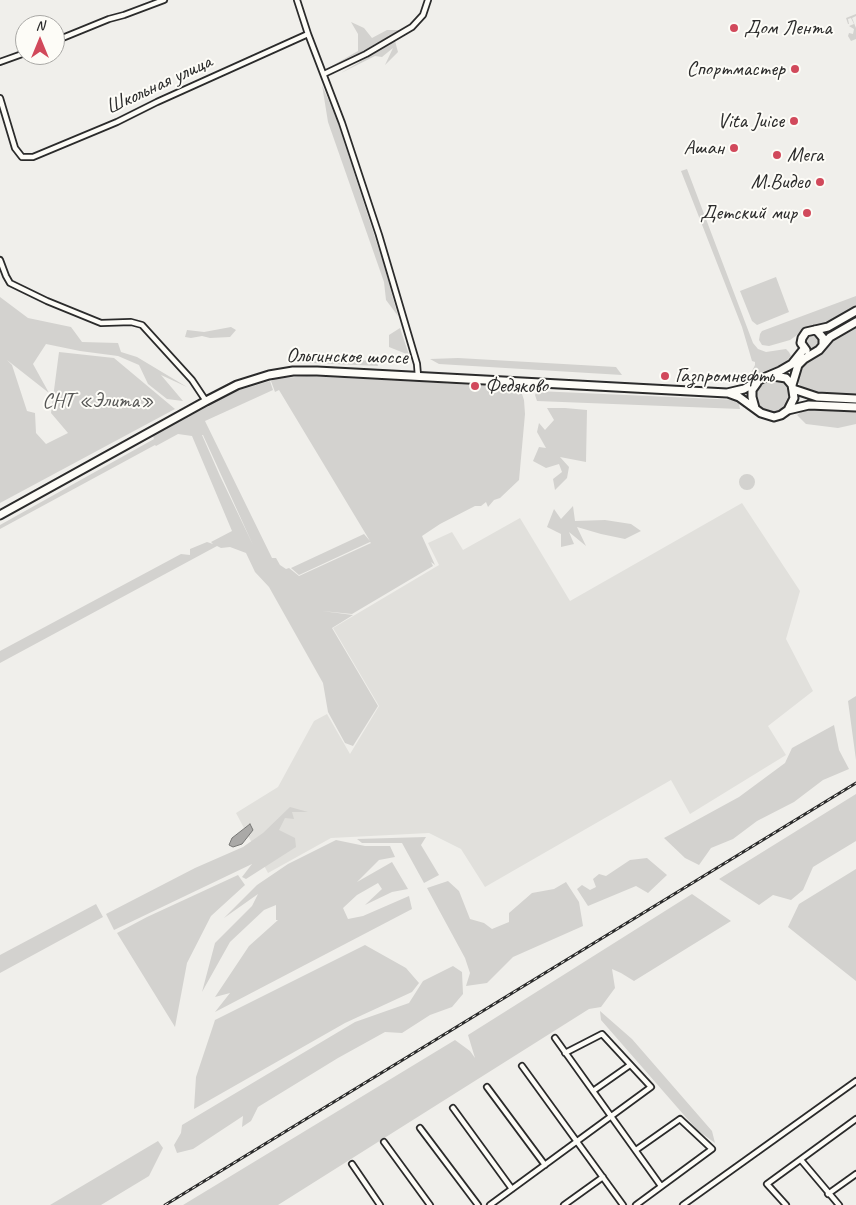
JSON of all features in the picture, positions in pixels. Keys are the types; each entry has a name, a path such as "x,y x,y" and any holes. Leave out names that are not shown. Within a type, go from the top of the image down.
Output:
{"main road":[{"path":"816,352 808,351 802,343 802,338 808,331 828,326 856,311"},
{"path":"788,410 794,398 793,387 798,366 816,352 830,337 856,322"},
{"path":"815,330 821,334 823,345"},
{"path":"727,393 744,389 792,364 804,348"},
{"name":"Ольгинское шоссе","path":"0,516 206,401 253,379 283,372 418,376 727,393"},
{"path":"856,399 817,397 793,387 786,378 777,376 764,378 752,390 752,402 756,408 761,413 774,417 788,410 809,405 856,407"},
{"path":"727,393 739,397 756,408"}],"street":[{"path":"65,37 164,0"},
{"path":"298,0 308,34 342,123 379,235 417,364 418,376"},
{"path":"324,74 366,54 412,27 423,15 428,0"},
{"name":"Школьная улица","path":"0,98 15,148 22,157 39,156 100,130 156,102 308,34"},
{"path":"0,62 15,57"},
{"path":"0,260 6,276 14,286 101,322 131,322 142,325 192,380 206,401"},
{"path":"490,1205 652,1087 602,1034 565,1053"},
{"path":"555,1038 662,1186"},
{"path":"593,1091 630,1065"},
{"path":"522,1066 623,1205"},
{"path":"683,1205 856,1081"},
{"path":"487,1087 545,1165"},
{"path":"453,1108 512,1189"},
{"path":"636,1150 680,1118 712,1149 636,1205"},
{"path":"786,1205 767,1184 856,1119"},
{"path":"420,1128 478,1205"},
{"path":"384,1142 430,1205"},
{"path":"801,1160 839,1205"},
{"path":"352,1164 380,1205"},
{"path":"828,1194 856,1174"},
{"path":"564,1205 602,1177"}],"shaded area":[{"path":"742,503 800,591 786,639 813,691 768,726 786,755 690,814 671,780 485,887 461,849 429,833 331,838 268,873 236,813 278,787 314,721 327,714 350,754 379,706 333,628 439,565 428,543 452,532 463,550 520,518 570,601"},
{"path":"250,824 253,830 242,844 233,847 229,845 232,838"}],"green space":[{"path":"856,14 852,18 856,28 856,39 851,41 848,36 849,33 853,34 854,29 849,26 854,24 851,18 848,19 848,24 846,18"},
{"path":"351,22 364,28 372,38 387,30 400,30 338,66 330,67 358,51 358,34"},
{"path":"395,41 398,52 385,65 393,48 382,57 375,56 341,73"},
{"path":"322,85 337,120 383,262 398,316 386,300 384,282 328,122"},
{"path":"687,169 753,343 758,349 766,352 786,349 791,356 784,364 749,377 755,362 752,361 742,327 681,171"},
{"path":"776,277 789,312 757,325 752,321 740,291"},
{"path":"856,296 856,309 831,322 807,328 790,340 769,346 762,345 759,340 762,331"},
{"name":"СНТ «Элита»","path":"0,297 28,318 71,327 82,342 118,343 121,352 137,357 187,387 161,375 183,401 167,399 148,384 139,365 118,356 46,344 33,364 49,393 7,360 12,365 27,411 35,413 36,433 46,444 68,433 51,413 59,352 114,358 175,409 0,503"},
{"path":"231,327 236,330 230,337 185,337 187,330 204,332"},
{"path":"856,327 856,395 810,392 802,389 797,379 800,376 797,370 804,362 816,356 829,341"},
{"path":"400,328 409,355 389,347 389,335"},
{"path":"813,333 819,335 821,341 819,347 813,349 807,347 805,341 807,335"},
{"path":"289,357 377,361 378,366 291,362"},
{"path":"458,358 616,367 622,375 439,364 430,359"},
{"path":"307,376 441,383 469,385 471,387 478,387 479,385 515,388 521,391 524,400 525,414 519,480 488,507 486,502 481,506 475,506 440,524 422,536 435,565 431,562 433,566 352,614 322,611 353,615 332,628 378,706 353,746 345,743 328,712 323,683 269,587 255,572 246,553 230,547 221,548 217,546 0,663 0,651 181,554 190,555 190,549 207,542 213,544 211,542 232,531 192,436 178,434 0,529 0,525 154,439 153,436 236,391 270,381 273,390 205,421 272,558 276,558 280,565 286,569 289,568 299,576 371,543 299,575 291,568 364,534 370,541 279,390 275,392 271,381 274,379","holes":["203,435 253,545 220,476"]},
{"path":"773,379 780,380 785,384 789,389 789,403 785,408 780,412 773,413 766,412 761,408 757,403 756,396 757,389 761,384 766,380"},
{"path":"537,391 738,400 740,409 537,401 535,395"},
{"path":"547,408 587,410 586,462 560,457 569,467 567,478 555,490 553,479 562,472 559,464 546,468 533,461 539,447 546,448 537,432 539,423 545,430 554,420"},
{"path":"804,410 856,412 856,424 838,428 806,424 797,415"},
{"path":"744,474 750,474 755,479 753,488 744,490 739,485 739,479"},
{"path":"573,506 575,521 605,520 631,524 641,531 625,539 577,527 586,546 569,532 574,544 561,547 561,534 547,527 554,509 561,519"},
{"path":"856,696 856,760 848,701"},
{"path":"834,725 839,750 849,769 823,780 794,802 757,821 733,839 711,848 699,865 685,858 664,838 739,797 785,763 792,748"},
{"path":"856,794 856,841 813,867 803,890 791,900 773,895 759,905 719,879"},
{"path":"290,807 308,812 292,812 294,819 285,818 279,830 295,838 296,847 246,879 242,877 252,864 114,930 106,914 195,868 243,847 263,833"},
{"path":"426,837 421,845 439,875 424,883 402,843 362,843 357,839"},
{"path":"336,840 365,846 390,846 395,857 379,860 357,882 392,862 408,889 392,892 365,905 382,889 378,883 357,895 343,908 348,919 363,916 409,896 412,909 215,1012 230,993 215,997 249,946 278,920 276,920 276,905 264,910 230,942 202,992 215,943 252,906 258,894 224,918 257,885 288,864"},
{"path":"647,858 667,875 648,893 636,886 588,906 577,889 582,885 590,890 596,887 593,879 599,874 606,876 630,860"},
{"path":"856,869 856,981 788,927 799,904"},
{"path":"238,875 245,885 211,916 187,963 175,1027 117,933"},
{"path":"448,881 459,891 470,919 484,923 492,929 509,922 509,913 532,893 554,889 566,882 579,902 583,926 513,957 487,983 466,986 470,973 465,958 427,888"},
{"path":"692,894 731,921 634,981 612,969 615,988 601,1007 589,1009 278,1205 183,1205 455,1040 470,1051 475,1058 468,1035"},
{"path":"96,904 103,917 0,973 0,955"},
{"path":"365,945 406,968 419,983 412,992 345,1023 194,1109 196,1077 215,1020"},
{"path":"453,966 462,972 463,994 452,1007 430,1015 402,1033 385,1032 338,1058 258,1107 251,1121 242,1127 243,1116 193,1149 177,1153 174,1145 181,1133 182,1125 355,1022 409,1003 423,981"},
{"path":"600,1011 632,1039 712,1131 715,1143 697,1130 601,1020"},
{"path":"158,1141 163,1148 149,1176 101,1205 50,1205"}],"railway":[{"path":"165,1205 856,783"}],"place":[{"name":"Дом Лента","path":"734,28"},
{"name":"Спортмастер","path":"795,69"},
{"name":"Vita Juice","path":"794,121"},
{"name":"Ашан","path":"734,148"},
{"name":"Мега","path":"777,155"},
{"name":"М.Видео","path":"820,182"},
{"name":"Детский мир","path":"807,213"},
{"name":"Газпромнефть","path":"665,376"},
{"name":"Федяково","path":"475,386"}]}
